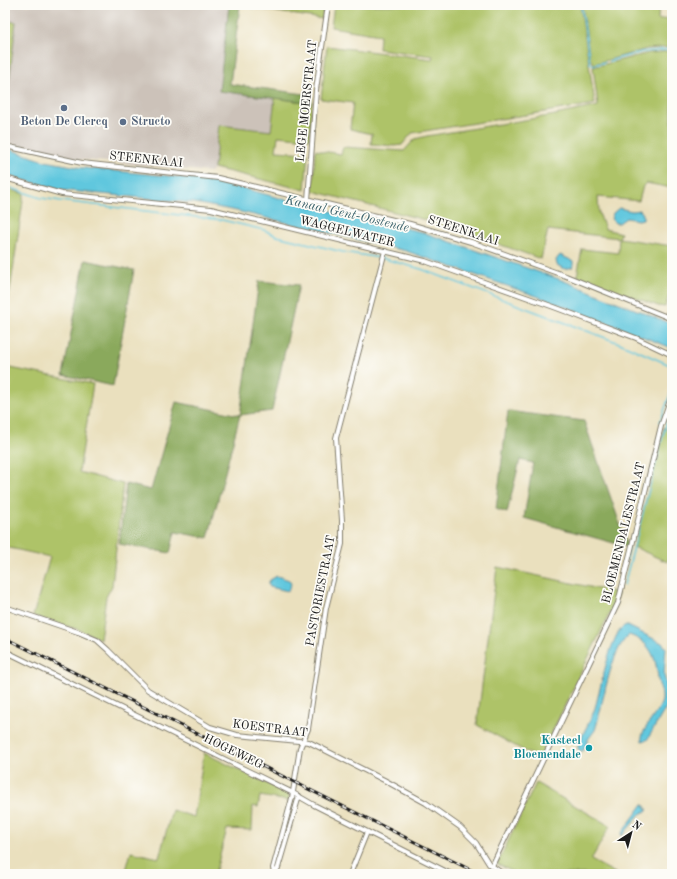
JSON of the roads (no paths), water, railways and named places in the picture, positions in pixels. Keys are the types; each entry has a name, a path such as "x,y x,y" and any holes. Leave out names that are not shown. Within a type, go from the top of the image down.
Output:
{"street":[{"name":"LEGE MOERSTRAAT","path":"308,200 316,90 328,5"},
{"name":"STEENKAAI","path":"5,146 82,163 218,178 410,224 471,242 566,276 672,319"},
{"name":"WAGGELWATER","path":"5,178 62,194 211,209 384,256 460,272 628,336 672,355"},
{"name":"PASTORIESTRAAT","path":"274,874 273,868 294,793 294,776 300,748 308,729 326,608 343,536 336,438 384,256"},
{"path":"667,317 672,302"},
{"name":"BLOEMENDALESTRAAT","path":"492,866 618,602 661,426 672,395"},
{"name":"KOESTRAAT","path":"5,607 97,640 148,690 210,727 230,734 276,738 303,743 309,742 331,752 426,803 466,832 492,866 503,874"},
{"name":"HOGEWEG","path":"5,651 294,793 451,874"},
{"name":"PASTORIESTRAAT","path":"274,874 278,868 299,796"},
{"path":"286,818 292,819"},
{"path":"350,874 367,832"},
{"path":"280,840 285,841"}],"water":[{"path":"5,148 45,161 83,168 201,179 422,232 559,279 672,324 672,348 548,300 406,251 237,211 195,203 60,190 5,175"},
{"path":"619,208 632,211 640,210 643,214 643,219 638,220 626,218 619,223 615,223 611,219 613,213"},
{"path":"560,255 573,261 573,267 565,269 557,265 556,260"},
{"path":"277,576 289,580 291,584 288,591 270,587 268,584 270,580"},
{"path":"626,625 662,643 666,648 664,675 669,695 667,706 647,740 642,741 646,727 658,710 662,700 662,694 654,657 643,642 629,635 622,642 612,665 595,730 589,738 583,751 580,751 578,746 594,711 610,650 620,630"},
{"path":"643,804 648,810 640,814 622,836 621,834"}],"waterway":[{"path":"581,5 590,63 593,65 605,62"},
{"path":"609,61 642,52 672,49"},
{"path":"5,186 41,198 222,220 264,230 277,236 343,252 381,258 421,269 622,344 672,366"},
{"path":"660,422 672,389"},
{"path":"624,585 671,405"},
{"path":"626,560 629,548"}],"railway":[{"path":"5,638 479,874"}],"place":[{"name":"Beton De Clercq","path":"64,108"},
{"name":"Structo","path":"123,122"},
{"name":"Kasteel Bloemendale","path":"589,748"}],"water label":[{"name":"Kanaal Gent-Oostende","path":"347,214"}]}
